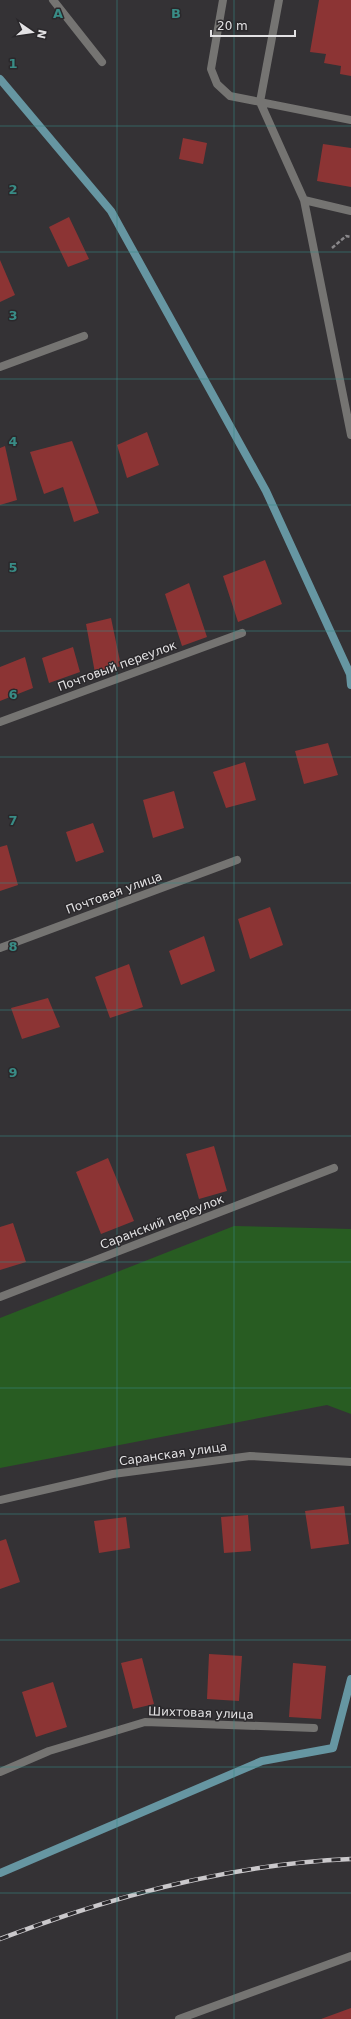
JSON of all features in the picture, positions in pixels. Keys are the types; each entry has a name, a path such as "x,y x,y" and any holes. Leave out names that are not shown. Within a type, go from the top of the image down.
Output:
{"street":[{"path":"53,0 102,62"},
{"path":"223,0 211,69 217,84 230,96 351,120"},
{"path":"279,0 260,102 304,200 351,435"},
{"path":"304,200 351,211"},
{"path":"0,367 84,336"},
{"name":"Почтовый переулок","path":"0,722 242,633"},
{"name":"Почтовая улица","path":"0,948 237,860"},
{"name":"Саранский переулок","path":"0,1298 334,1168"},
{"name":"Саранская улица","path":"0,1500 113,1474 250,1456 351,1462"},
{"name":"Шихтовая улица","path":"0,1772 49,1751 145,1722 314,1728"},
{"path":"179,2019 351,1956"}],"green space":[{"path":"234,1226 351,1229 351,1414 327,1405 0,1468 0,1318"}],"building":[{"path":"319,0 351,0 351,76 340,74 341,66 324,63 326,54 310,52"},
{"path":"183,138 207,143 203,164 179,159"},
{"path":"323,144 351,148 351,187 317,181"},
{"path":"69,217 89,259 68,267 49,227"},
{"path":"0,260 15,295 0,302"},
{"path":"147,432 159,465 127,478 117,445"},
{"path":"72,441 99,513 74,522 63,487 44,494 30,452"},
{"path":"5,446 17,500 0,505 0,448"},
{"path":"265,560 282,604 238,622 223,576"},
{"path":"189,583 207,637 182,646 165,594"},
{"path":"111,618 121,666 95,673 86,624"},
{"path":"73,647 80,672 49,683 42,658"},
{"path":"25,657 33,688 0,701 0,667"},
{"path":"328,743 338,775 304,784 295,751"},
{"path":"245,762 256,800 226,808 213,772"},
{"path":"174,791 184,828 153,838 143,800"},
{"path":"93,823 104,852 76,862 66,832"},
{"path":"7,845 18,885 0,891 0,847"},
{"path":"270,907 283,945 250,959 238,919"},
{"path":"204,936 215,971 181,985 169,951"},
{"path":"129,964 143,1007 110,1018 95,977"},
{"path":"48,998 60,1027 22,1039 11,1008"},
{"path":"214,1146 227,1191 199,1199 186,1154"},
{"path":"108,1158 134,1221 101,1234 76,1172"},
{"path":"13,1223 26,1262 0,1270 0,1227"},
{"path":"344,1506 349,1544 311,1549 305,1511"},
{"path":"248,1515 251,1551 224,1553 221,1517"},
{"path":"126,1517 130,1548 99,1553 94,1521"},
{"path":"6,1539 20,1582 0,1589 0,1541"},
{"path":"209,1654 242,1656 239,1701 207,1699"},
{"path":"142,1658 154,1704 133,1709 121,1663"},
{"path":"293,1663 326,1666 321,1719 289,1717"},
{"path":"53,1682 67,1727 36,1737 22,1692"},
{"path":"351,2008 351,2019 321,2019"}],"waterway":[{"path":"0,79 111,211 266,491 350,674 351,685"},
{"path":"0,1873 262,1761 333,1748 351,1679"}],"railway":[{"path":"0,1939 85,1909 172,1885 217,1875 261,1868 306,1862 351,1859"}]}
